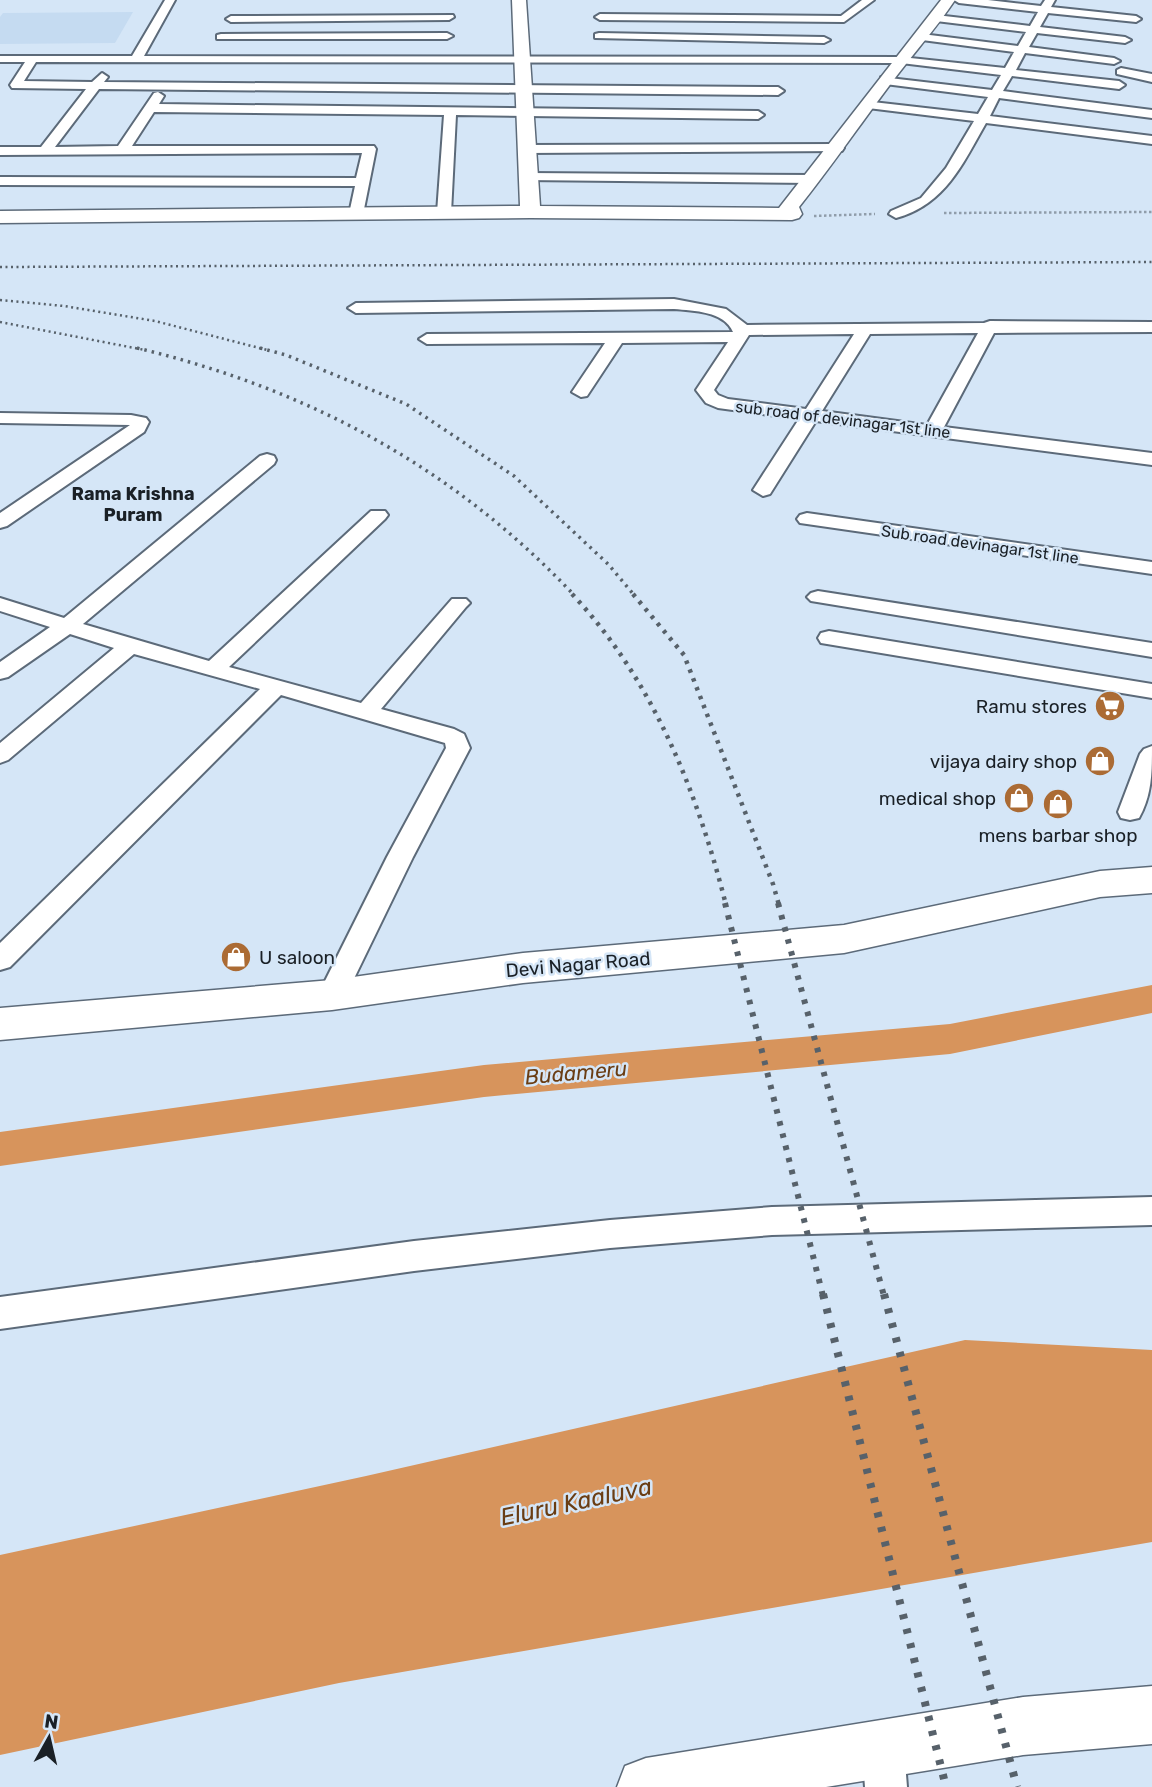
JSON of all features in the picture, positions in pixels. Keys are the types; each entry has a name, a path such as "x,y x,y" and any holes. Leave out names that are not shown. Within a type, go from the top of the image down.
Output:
{"street":[{"path":"136,59 170,0"},
{"path":"519,0 530,212"},
{"path":"729,148 824,40 844,19 869,0"},
{"path":"792,214 789,206 837,148 884,80 922,37 948,0"},
{"path":"960,0 1048,4 1093,14 1136,19"},
{"path":"895,214 919,205 931,196 952,170 1048,4"},
{"path":"1101,134 1110,109 1125,40 1143,7"},
{"path":"208,59 233,14 449,13 446,59"},
{"path":"598,58 600,13 844,19"},
{"path":"1069,54 1093,14"},
{"path":"936,18 1125,40"},
{"path":"220,37 447,36"},
{"path":"599,36 824,40"},
{"path":"922,37 1069,54 1118,73 1152,78"},
{"path":"8,88 33,59"},
{"path":"44,152 116,59"},
{"path":"122,151 182,59"},
{"path":"0,60 901,60 1054,78 1118,73"},
{"path":"1030,125 1054,78"},
{"path":"884,80 1152,114"},
{"path":"8,88 94,85 524,89 785,83"},
{"path":"867,104 1152,140"},
{"path":"149,108 203,114 312,115 370,130"},
{"path":"0,151 122,151 184,145 298,145 450,111 758,115"},
{"path":"443,213 450,111"},
{"path":"356,214 370,130"},
{"path":"527,149 837,148"},
{"path":"528,177 813,179"},
{"path":"0,181 363,182"},
{"path":"0,217 530,212 792,214"},
{"path":"356,308 674,304 717,311 735,318 741,334"},
{"path":"933,430 990,327"},
{"path":"427,339 616,339 866,328 1152,327"},
{"path":"763,490 866,328"},
{"name":"sub road of devinagar 1st line","path":"741,334 705,390 707,396 724,404 1152,459"},
{"path":"581,392 616,339"},
{"path":"0,418 140,422 138,428 0,522"},
{"path":"0,671 68,625 267,460"},
{"path":"214,669 378,515"},
{"name":"Sub road devinagar 1st line","path":"807,519 1152,568"},
{"path":"818,597 1152,650"},
{"path":"367,711 459,603"},
{"path":"0,604 130,646 367,711 456,739 458,748 400,857 332,995"},
{"path":"829,638 1152,691"},
{"path":"0,755 130,646"},
{"path":"0,960 276,687"},
{"path":"1130,812 1152,754"},
{"name":"Devi Nagar Road","path":"0,1024 332,995 523,968 844,939 1100,884 1152,880"},
{"path":"0,1312 400,1258 624,1233 772,1221 1152,1212"},
{"path":"646,1787 885,1768 1023,1726 1152,1715"}],"path":[{"path":"792,214 814,216 1152,212"}],"shaded area":[{"path":"133,12 115,43 0,44 0,17 3,13"}],"water":[{"name":"Eluru Kaaluva","path":"965,1340 1152,1350 1152,1542 339,1683 0,1755 0,1555 366,1476"}],"waterway":[{"name":"Budameru","path":"0,1149 484,1081 950,1039 1152,999"}],"railway":[{"path":"0,267 1152,262"},
{"path":"0,300 64,306 155,321 267,350"},
{"path":"0,322 143,350"},
{"path":"137,348 143,350"},
{"path":"260,348 286,355 406,404 514,476 608,564 634,595"},
{"path":"143,350 200,365 260,386 319,410 374,439 428,471 479,508 527,549 574,595"},
{"path":"572,594 601,627 649,700 686,779 726,905"},
{"path":"633,594 684,655 779,905"},
{"path":"725,903 823,1296"},
{"path":"778,903 884,1296"},
{"path":"823,1294 946,1787"},
{"path":"884,1294 1017,1787"}],"place":[{"name":"Ramu stores","path":"1110,706"},
{"name":"vijaya dairy shop","path":"1100,761"},
{"name":"medical shop","path":"1019,798"},
{"name":"mens barbar shop","path":"1058,804"},
{"name":"U saloon","path":"236,957"}],"district":[{"name":"Rama Krishna Puram","path":"133,504"}]}
